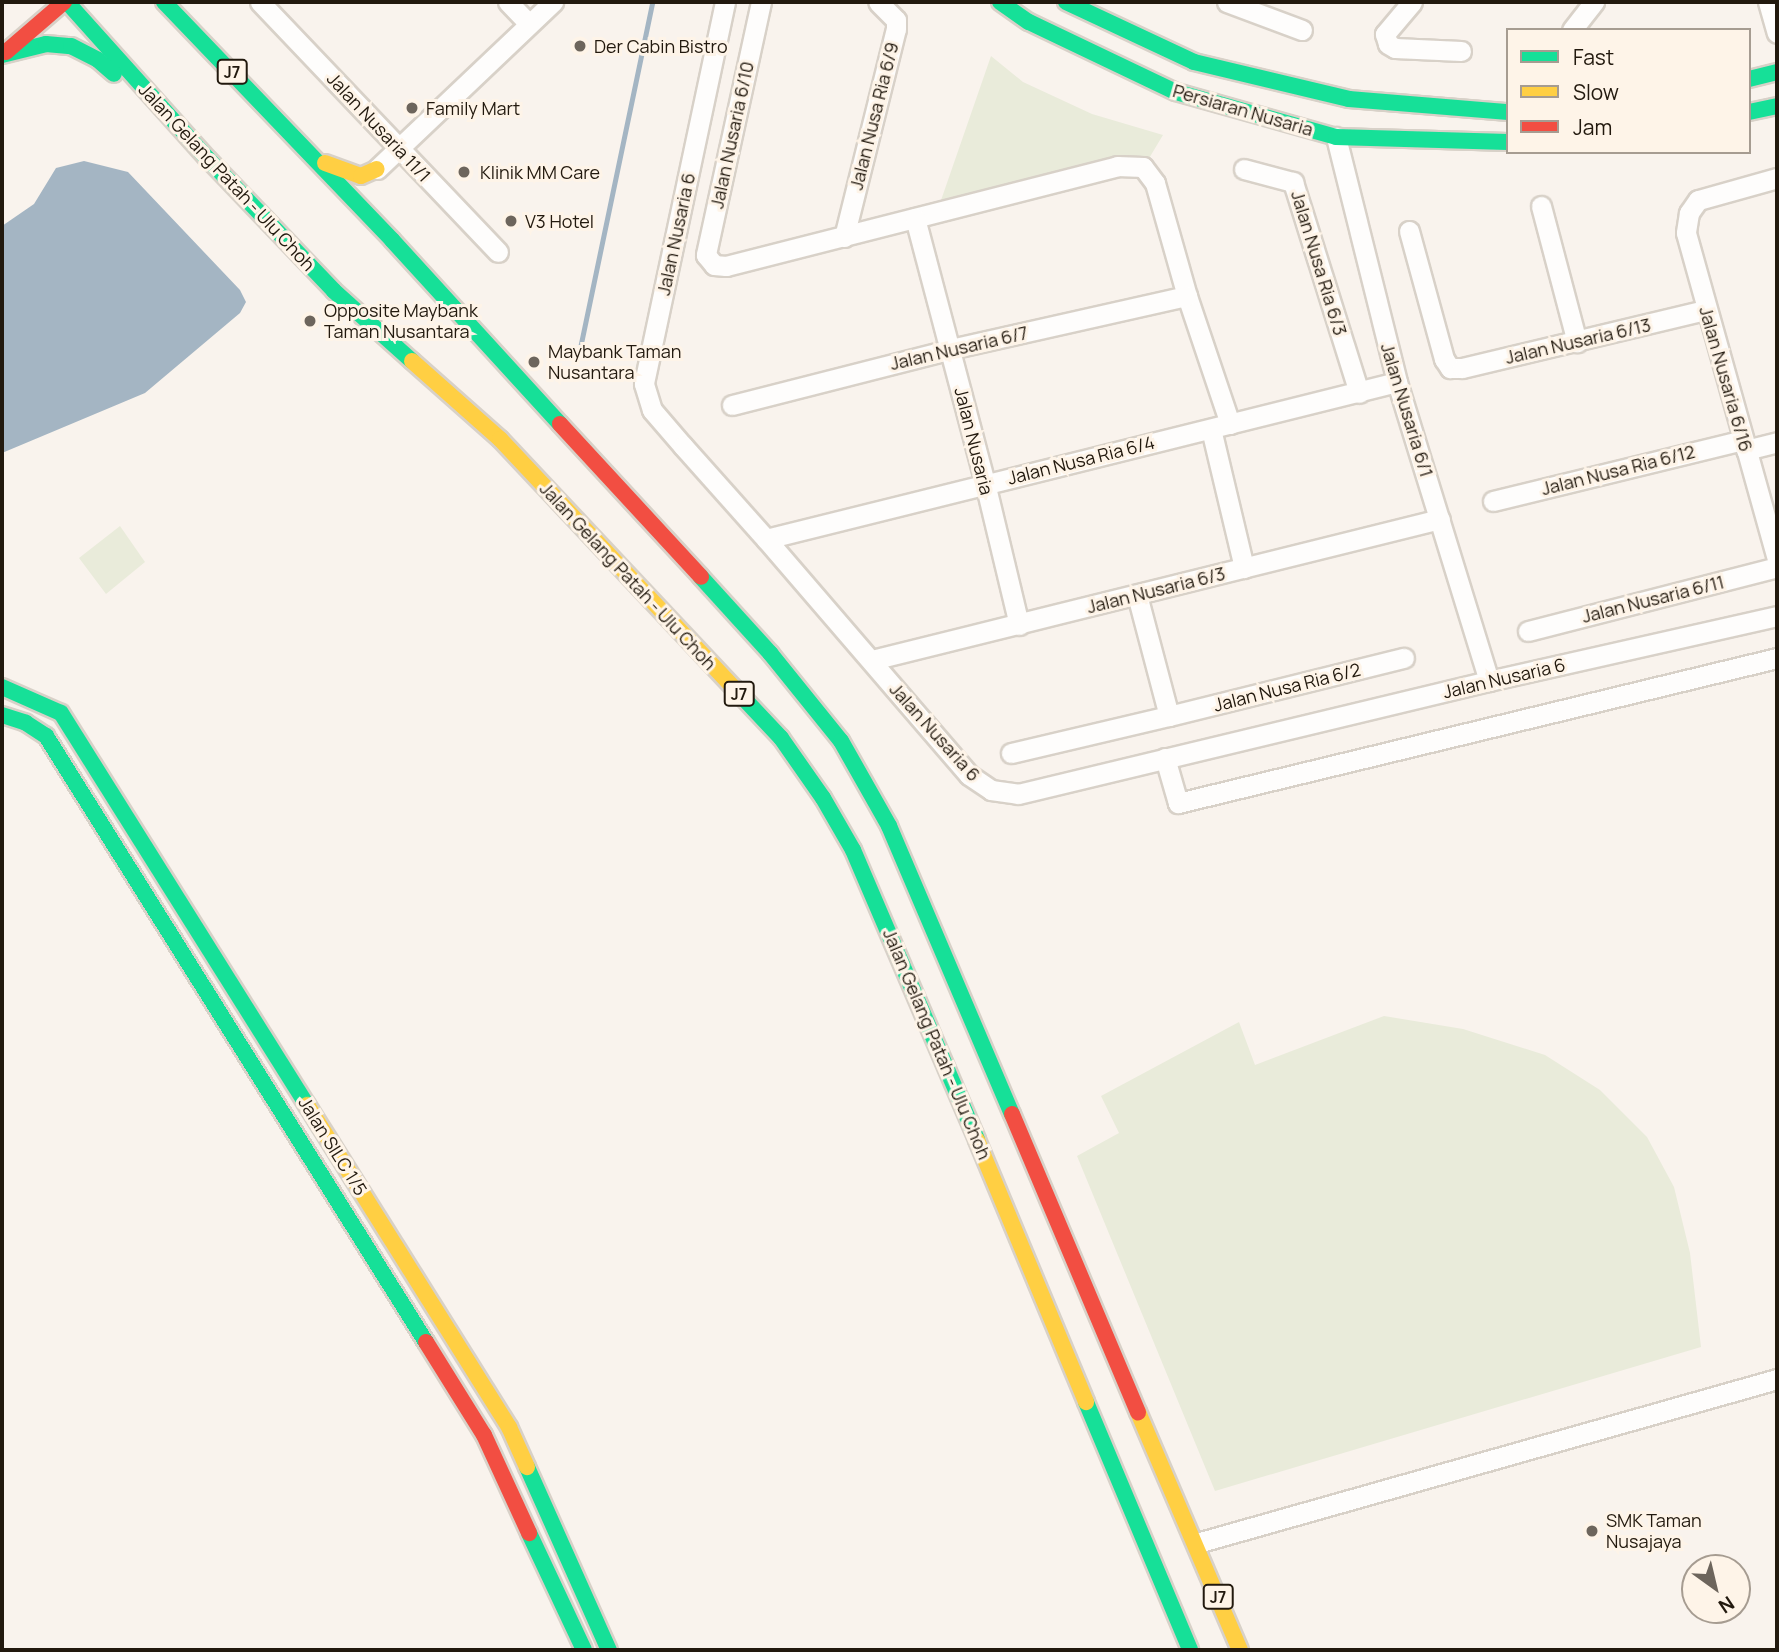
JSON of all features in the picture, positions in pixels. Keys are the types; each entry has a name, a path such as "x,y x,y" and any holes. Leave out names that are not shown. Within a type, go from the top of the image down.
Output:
{"main road":[{"path":"2,55 66,2"},
{"name":"Jalan Gelang Patah - Ulu Choh","path":"66,2 208,159 334,291 500,439 781,738 823,797 853,850 885,920 1191,1650"},
{"name":"J7","path":"164,2 392,240 770,653 841,740 889,826 1240,1650"},
{"name":"Persiaran Nusaria","path":"1000,2 1029,22 1176,92 1336,137 1506,142"},
{"name":"Persiaran Nusaria","path":"1066,2 1194,62 1349,99 1506,112"},
{"path":"2,55 46,44 71,46 98,60 208,159"},
{"path":"1751,78 1777,72"},
{"path":"1751,112 1777,106"},
{"path":"300,143 328,165 346,173 361,176 377,169"},
{"path":"377,169 368,186 368,198 392,240"},
{"name":"Jalan SILC 1/5","path":"2,687 61,713 509,1427 609,1650"},
{"name":"Jalan SILC 1/5","path":"2,715 26,723 46,736 477,1424 525,1517 584,1650"}],"street":[{"name":"Jalan Nusaria 11/1","path":"260,2 498,252"},
{"path":"508,2 529,24"},
{"path":"377,169 553,2"},
{"name":"Jalan Nusaria 6","path":"725,2 644,384 652,410 872,660 969,775 991,790 1018,793 1489,681 1777,616"},
{"name":"Jalan Nusaria 6/10","path":"761,2 706,255 714,265 726,266 844,237"},
{"name":"Jalan Nusa Ria 6/9","path":"844,237 896,29 896,20 878,2"},
{"path":"1412,2 1385,34 1388,44 1395,48 1461,51"},
{"path":"1574,28 1594,2"},
{"path":"1768,2 1777,33"},
{"path":"1233,3 1302,30"},
{"name":"Jalan Nusaria 6/1","path":"1336,137 1396,383 1489,681"},
{"path":"844,237 1117,166 1143,167 1155,183 1187,296 1230,424"},
{"name":"Jalan Nusa Ria 6/3","path":"1244,169 1293,181 1359,393"},
{"name":"Jalan Nusaria 6/16","path":"1777,178 1698,200 1689,213 1686,233 1705,310 1777,558"},
{"path":"1541,206 1577,342"},
{"name":"Jalan Nusaria","path":"915,218 985,483 1018,625"},
{"name":"Jalan Nusaria 6/13","path":"1409,231 1444,359 1450,368 1462,368 1577,342 1705,310"},
{"name":"Jalan Nusaria 6/7","path":"732,405 950,349 1187,296"},
{"name":"Jalan Nusa Ria 6/4","path":"766,539 1396,383"},
{"path":"1211,429 1244,568"},
{"name":"Jalan Nusa Ria 6/12","path":"1493,501 1745,445 1777,442"},
{"name":"Jalan Nusaria 6/3","path":"872,660 1440,519"},
{"name":"Jalan Nusaria 6/11","path":"1528,631 1777,567"},
{"path":"1137,595 1169,716"},
{"name":"Jalan Nusa Ria 6/2","path":"1011,753 1404,658"},
{"path":"1165,758 1178,803 1777,658"},
{"path":"1196,1543 1777,1379"}],"green space":[{"path":"991,56 1023,82 1092,114 1163,135 1145,165 939,206"},
{"path":"120,526 145,562 106,594 79,558"},
{"path":"1384,1016 1463,1029 1545,1055 1600,1090 1647,1137 1674,1187 1690,1253 1701,1347 1215,1491 1077,1156 1119,1133 1101,1096 1239,1022 1255,1065"}],"water":[{"path":"84,161 128,172 240,290 246,302 240,313 145,393 2,453 2,226 34,204 56,168"}],"waterway":[{"path":"580,348 652,2"}],"traffic: fast":[{"path":"67,2 208,159 334,291 412,361"},
{"path":"164,2 392,240 560,424"},
{"path":"1000,2 1029,22 1176,92 1336,137 1506,142"},
{"path":"1066,2 1194,62 1349,99 1506,112"},
{"path":"2,55 46,44 71,46 98,60 114,74"},
{"path":"1751,78 1777,72"},
{"path":"1751,112 1777,106"},
{"path":"701,577 770,653 841,741 889,826 1012,1114"},
{"path":"2,687 61,713 307,1105"},
{"path":"734,688 781,738 823,798 853,850 977,1140"},
{"path":"2,715 26,723 46,736 426,1342"},
{"path":"1086,1402 1190,1650"},
{"path":"527,1467 609,1650"},
{"path":"529,1533 584,1650"}],"traffic: slow":[{"path":"325,163 361,176 377,169"},
{"path":"412,361 500,439 734,688"},
{"path":"307,1105 509,1427 527,1467"},
{"path":"977,1140 1086,1402"},
{"path":"1138,1412 1240,1650"}],"traffic: jam":[{"path":"6,52 64,2"},
{"path":"560,424 701,577"},
{"path":"1012,1114 1138,1412"},
{"path":"426,1342 484,1435 529,1533"}],"place":[{"name":"Der Cabin Bistro","path":"580,46"},
{"name":"Family Mart","path":"412,108"},
{"name":"Klinik MM Care","path":"464,172"},
{"name":"V3 Hotel","path":"511,221"},
{"name":"Opposite Maybank Taman Nusantara","path":"310,321"},
{"name":"Maybank Taman Nusantara","path":"534,362"},
{"name":"SMK Taman Nusajaya","path":"1592,1531"}]}
